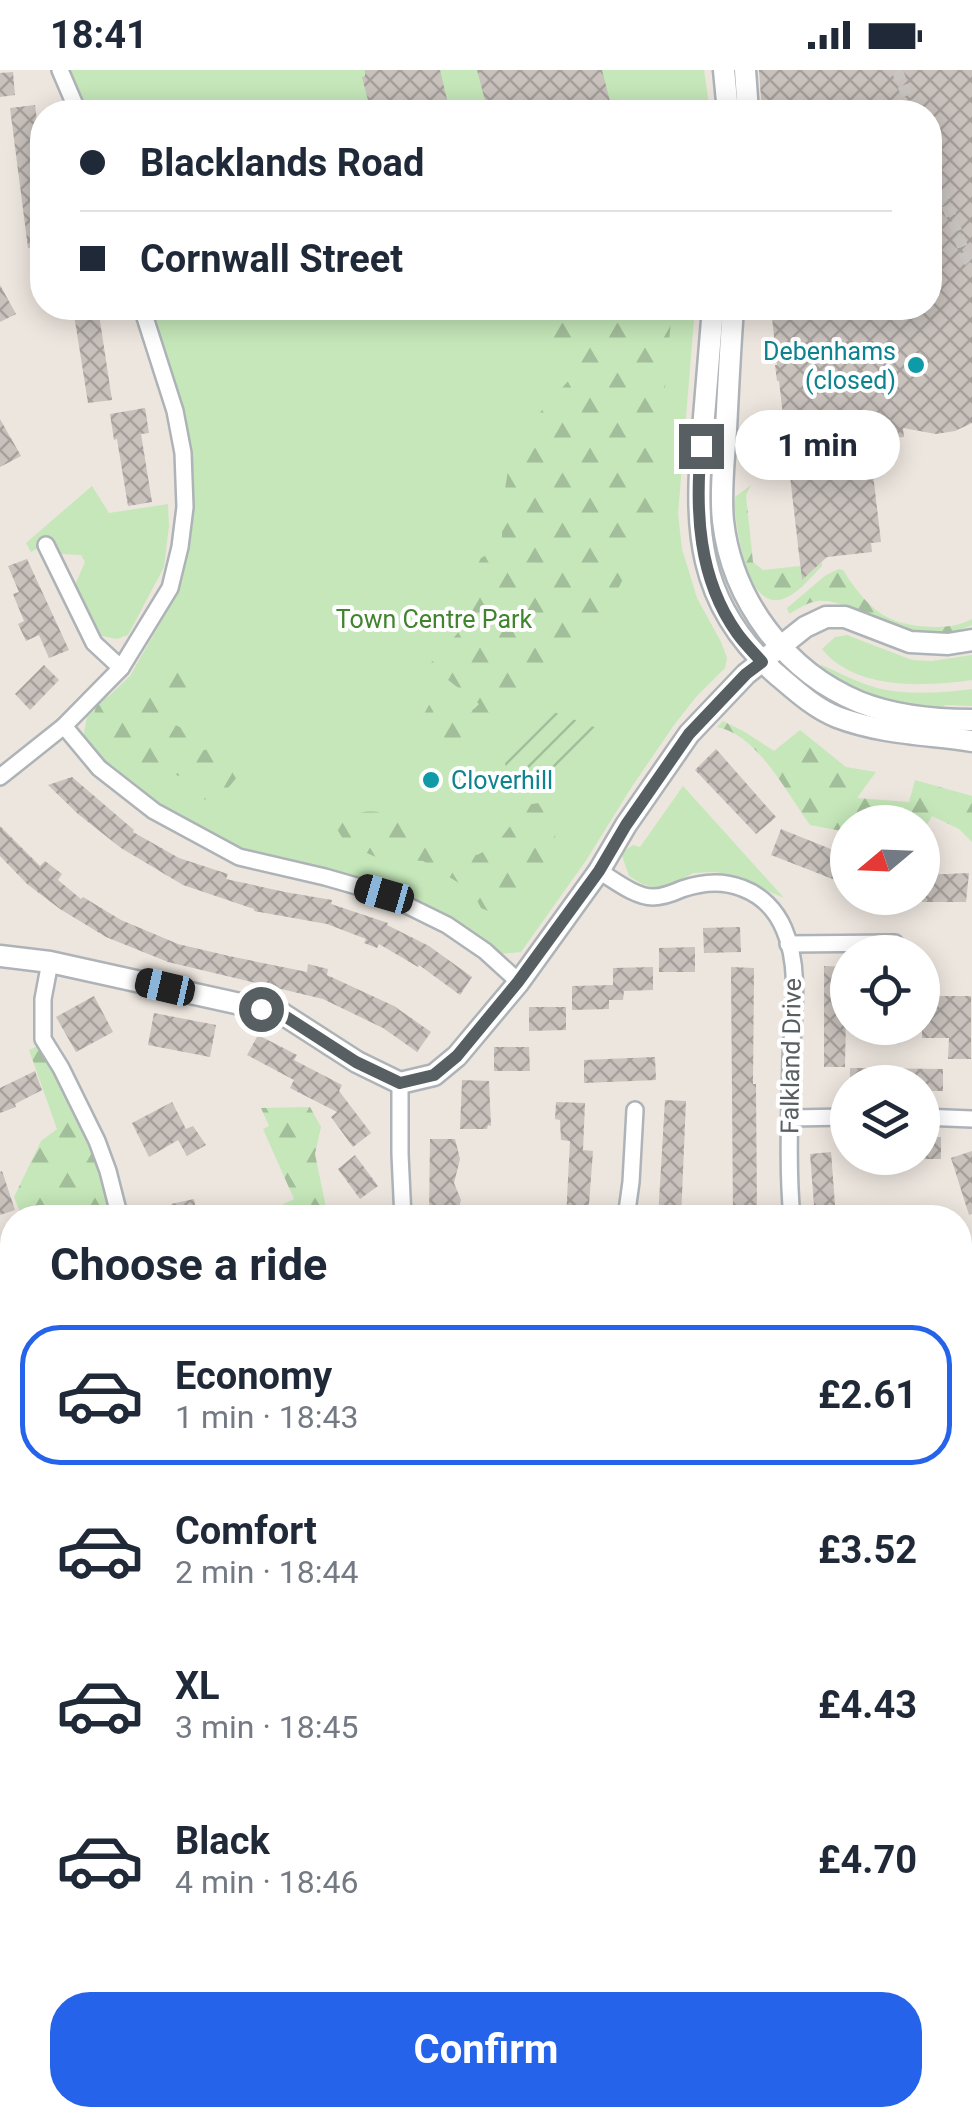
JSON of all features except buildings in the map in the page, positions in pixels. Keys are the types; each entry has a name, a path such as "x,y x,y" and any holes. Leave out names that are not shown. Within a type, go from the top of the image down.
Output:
{"street":[{"path":"60,70 73,100"},
{"path":"724,70 727,100"},
{"path":"745,70 747,100"},
{"path":"0,777 64,726 121,668 170,588 185,507 183,453 175,411 146,320"},
{"path":"712,320 698,512 710,580 736,633 762,662 833,716 902,734 972,741"},
{"path":"732,320 723,520 740,586 758,618 782,648 824,684 860,703 898,714 972,720"},
{"path":"46,544 94,643 121,668"},
{"path":"0,956 50,962 280,1013 356,1062 400,1083 434,1075 457,1056 518,982 599,871 689,734 746,674 805,627 826,617 845,616 910,642 948,644 972,640"},
{"path":"64,726 99,768 154,811 239,856 384,894 448,924 518,982"},
{"name":"Falkland Drive","path":"599,871 652,897 705,882 722,883 762,898 777,916 786,932 794,996 791,1205"},
{"path":"788,944 830,944"},
{"path":"50,962 43,999 43,1040 97,1140 117,1205"},
{"path":"400,1083 402,1205"},
{"path":"628,1205 635,1110"},
{"path":"790,1118 830,1117"},
{"path":"940,1117 972,1120"}],"green space":[{"path":"65,70 704,70 708,100 80,100"},
{"name":"Town Centre Park","path":"152,320 694,320 678,514 682,549 697,598 727,658 725,668 674,725 521,952 498,954 452,922 237,849 157,806 105,765 83,738 87,717 130,676 167,611 179,580 193,504 190,449"},
{"path":"671,320 654,513 619,587 569,659 513,720 505,717 467,737 450,740 428,728 424,714 433,698 448,693 458,699 461,709 474,709 479,704 429,665 475,614 464,606 466,587 481,558 502,546 502,506 508,471 537,416 578,370 542,347 532,332 531,321"},
{"path":"751,485 746,495 753,562 763,570 800,566 802,580 822,562 802,586 778,600 767,598 758,590 745,562 734,504 735,497"},
{"path":"92,486 109,513 168,504 164,567 128,635 117,639 102,636 75,585 85,562 81,555 61,554 53,539 31,552 26,543"},
{"path":"839,569 870,604 890,619 933,627 953,626 972,619 972,625 936,635 909,632 822,601 789,614 787,608"},
{"path":"847,635 912,660 972,655 972,680 912,684 871,679 852,672 822,649 835,637"},
{"path":"173,649 184,649 188,670 172,723 191,733 201,751 211,748 236,758 239,774 229,787 210,799 186,794 189,786 185,777 161,766 143,764 122,746 101,740 97,727 98,703 110,696 137,693"},
{"path":"820,664 892,691 972,689 972,706 945,705 939,709 874,698 845,685"},
{"path":"551,711 602,730 565,765 518,788 501,749"},
{"path":"723,721 774,751 800,730 846,767 876,772 857,798 909,802 915,780 972,796 972,842 959,829 940,820 940,805 830,805 830,829 810,825 758,753 732,732 717,727"},
{"path":"683,786 784,898 729,874 693,873 655,888 629,876 621,853 633,845 640,847"},
{"path":"539,803 550,813 555,827 551,858 525,901 500,916 481,908 472,891 423,861 376,857 346,844 337,829 338,815 393,814 477,855 495,846 526,805"},
{"path":"40,1045 97,1160 109,1205 17,1205 14,1197 41,1141 57,1129 29,1050"},
{"path":"310,1107 321,1127 315,1154 326,1205 282,1205 294,1199 263,1129 269,1126 261,1108"}],"tunnel":[{"path":"897,70 908,100"},
{"path":"942,191 972,264"}],"place":[{"name":"Debenhams (closed)","path":"916,365"},
{"name":"Cloverhill","path":"431,780"}],"route":[{"path":"261,1009 280,1013 356,1062 400,1083 434,1075 457,1056 518,982 599,871 689,734 762,662 736,633 710,580 698,512 701,446"}]}
